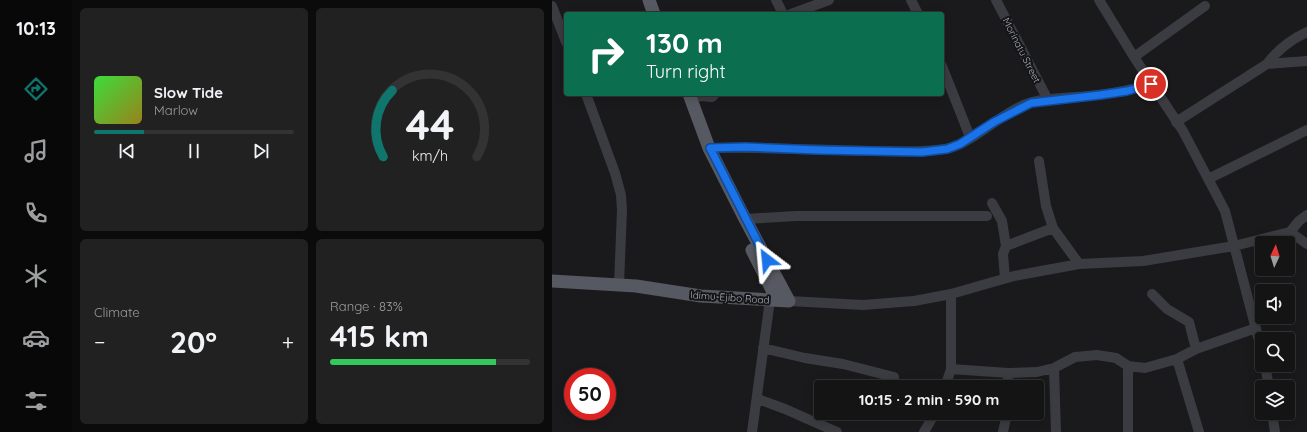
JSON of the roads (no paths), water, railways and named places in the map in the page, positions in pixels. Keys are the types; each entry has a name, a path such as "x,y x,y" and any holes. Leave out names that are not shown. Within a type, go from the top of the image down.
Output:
{"main road":[{"path":"649,0 653,12"},
{"path":"657,0 661,12"},
{"name":"Idimu-Ejibo Road","path":"693,96 713,164 779,300"},
{"name":"Idimu-Ejibo Road","path":"693,96 710,148 713,164 745,219 779,300"},
{"name":"Idimu-Ejibo Road","path":"552,281 620,285 701,296 779,300"}],"street":[{"path":"776,0 782,12"},
{"path":"796,12 829,0"},
{"path":"911,0 917,12"},
{"name":"Morinatu Street","path":"996,0 1048,100"},
{"path":"1099,0 1176,122 1225,212 1257,332"},
{"path":"552,6 564,37"},
{"path":"1134,57 1204,6"},
{"path":"1176,122 1266,64 1277,50 1307,32"},
{"path":"1266,64 1307,61"},
{"path":"944,72 970,137"},
{"path":"710,148 745,147 922,152 947,149 1031,103 1127,91 1151,84"},
{"path":"587,96 615,172 621,195 620,285"},
{"path":"702,96 713,96"},
{"path":"1208,179 1271,146 1307,130"},
{"path":"1039,161 1046,206 1053,228 1079,264"},
{"path":"992,203 1002,222 1006,246 1003,254 1005,278"},
{"path":"752,432 758,399 763,348 779,300 863,305 914,301 951,294 1005,278 1079,264 1143,261 1234,246 1290,232 1299,221 1307,215"},
{"path":"745,219 796,216 987,216"},
{"path":"1006,246 1053,228"},
{"path":"1290,232 1307,244"},
{"path":"947,380 951,369 951,294"},
{"path":"1152,294 1167,309 1189,322 1196,349"},
{"path":"951,369 1008,373 1038,372 1054,368 1074,357 1097,355 1116,358 1128,366 1145,368 1176,359 1196,349 1256,328"},
{"path":"763,348 805,358 843,364 894,377"},
{"path":"1176,359 1199,432"},
{"path":"1128,366 1128,432"},
{"path":"1054,368 1056,432"},
{"path":"1008,373 1008,380"},
{"path":"758,399 838,432"},
{"path":"924,432 931,420"},
{"path":"1003,432 1006,420"},
{"path":"1273,420 1275,432"}]}
